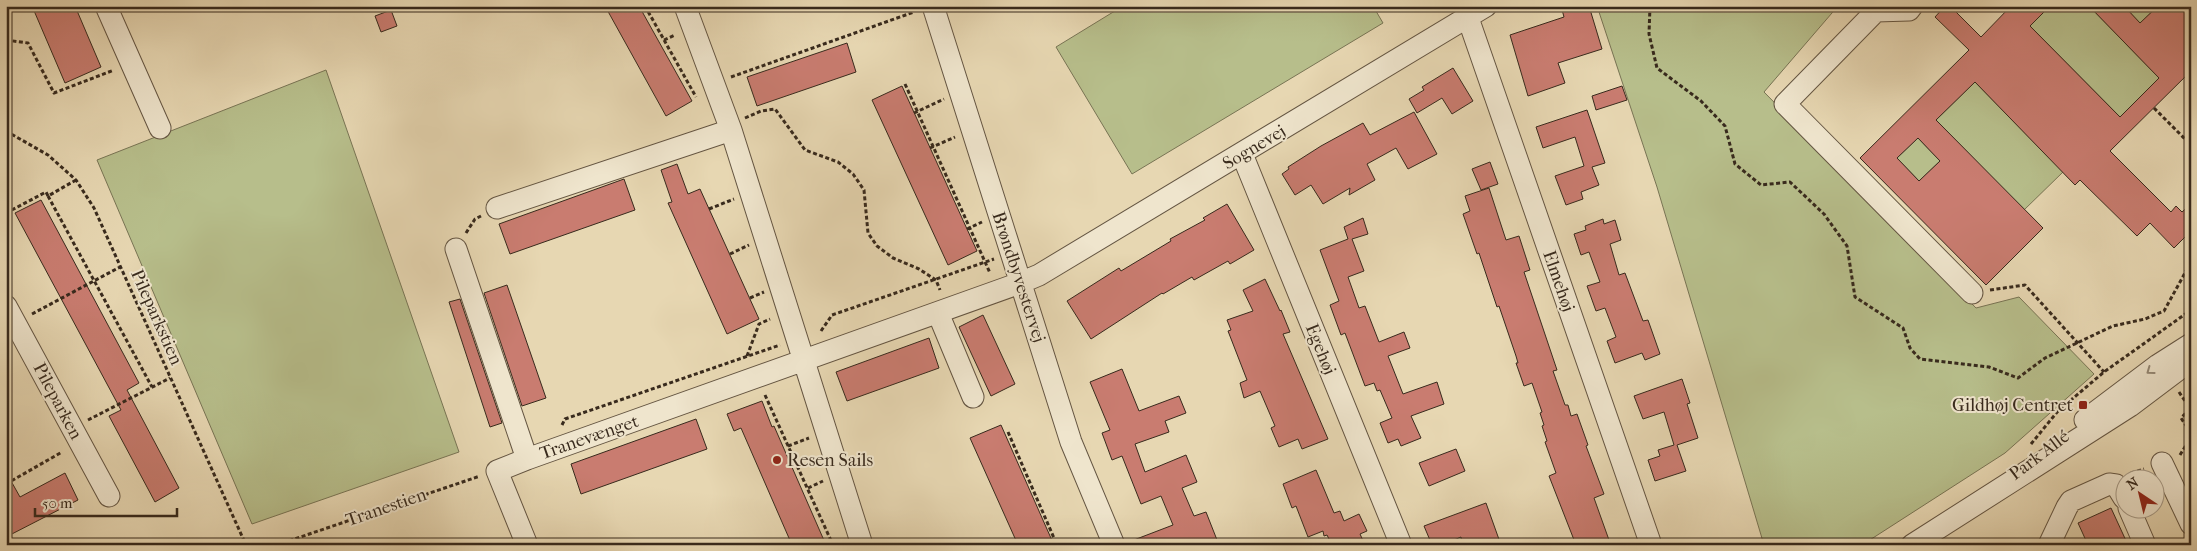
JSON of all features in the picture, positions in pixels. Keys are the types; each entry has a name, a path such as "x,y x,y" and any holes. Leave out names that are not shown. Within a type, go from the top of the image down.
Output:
{"street":[{"path":"106,6 160,128"},
{"path":"685,6 730,128 862,545"},
{"name":"Sognevej","path":"1020,283 1057,264 1486,6"},
{"path":"1912,6 1908,10 1876,9 1784,104 1972,293"},
{"name":"Brøndbyvestervej","path":"927,8 960,92 1072,442 1114,545"},
{"name":"Elmehøj","path":"1468,18 1651,545"},
{"path":"497,208 730,128"},
{"name":"Egehøj","path":"1242,154 1401,545"},
{"name":"Tranevænget","path":"456,249 526,459 805,362 1020,283"},
{"path":"943,312 973,397"},
{"name":"Pileparken","path":"11,314 109,496"},
{"name":"Park Allé","path":"1961,514 2140,378 2191,344"},
{"name":"Park Allé","path":"1912,545 2130,406 2191,360"},
{"path":"526,459 497,470 527,545"},
{"path":"2162,463 2191,524"},
{"path":"2049,545 2071,502 2109,484 2114,485"},
{"path":"2133,518 2145,545"}],"path":[{"path":"645,6 697,98"},
{"path":"1650,6 1649,34 1657,68 1701,101 1725,126 1735,164 1761,185 1790,182 1824,214 1847,246 1855,297 1903,328 1910,348 1920,359 1990,367 2018,378 2045,358 2113,326 2145,319 2164,311 2191,262"},
{"path":"714,83 927,8"},
{"path":"6,40 28,43 54,93 131,64"},
{"path":"905,84 932,147 986,261 996,292"},
{"path":"916,112 960,92"},
{"path":"2154,108 2191,145"},
{"path":"730,128 761,112 775,109 805,150 838,162 853,174 864,190 868,233 877,246 893,258 936,280 943,312"},
{"path":"932,147 972,130"},
{"name":"Pileparkstien","path":"6,131 48,155 76,180 94,208 246,545"},
{"path":"48,196 76,180"},
{"path":"709,209 750,191"},
{"path":"6,212 46,192 152,387"},
{"path":"456,249 475,219 497,208"},
{"path":"11,314 94,280 120,267"},
{"path":"1972,293 2025,284 2104,372"},
{"path":"748,356 759,324 789,311"},
{"path":"6,484 76,435 152,387 170,378"},
{"path":"758,378 833,545"},
{"path":"2178,392 2190,410 2181,418 2191,433"},
{"path":"1008,432 1057,545"},
{"name":"Tranestien","path":"277,545 497,470"}],"green space":[{"path":"1123,6 1373,6 1383,23 1132,174 1056,47"},
{"path":"1597,6 1838,6 1764,92 1976,308 2019,297 2094,374 2005,453 1862,545 1764,545 1657,187"},
{"path":"2050,6 2089,6 2159,78 2120,117 2030,26"},
{"path":"2124,6 2158,6 2140,23"},
{"path":"326,70 459,452 252,524 97,160"},
{"path":"1975,82 2063,172 2024,210 1936,120"},
{"path":"1918,138 1940,161 1919,181 1897,158"}],"building":[{"path":"32,6 75,6 101,67 65,83"},
{"path":"605,6 639,6 692,101 666,116"},
{"path":"1561,6 1589,6 1602,49 1558,63 1565,83 1528,96 1510,35 1564,17"},
{"path":"1945,6 1950,6 1981,37 2011,6 2050,6 2030,26 2120,117 2159,78 2089,6 2124,6 2140,23 2158,6 2191,6 2191,71 2110,151 2171,212 2176,206 2182,212 2191,204 2191,231 2174,248 2150,223 2137,236 2080,180 2075,185 1975,82 1936,120 2043,228 1986,285 1860,158 1969,50 1935,17","holes":["1918,138 1940,161 1919,181 1897,158"]},
{"path":"391,10 397,26 381,32 375,16"},
{"path":"847,43 856,72 757,106 747,77"},
{"path":"1453,68 1473,101 1452,114 1442,98 1417,113 1409,99 1424,90 1422,87"},
{"path":"902,86 977,251 948,265 872,100"},
{"path":"1622,86 1627,100 1596,110 1592,96"},
{"path":"1587,110 1605,163 1592,167 1599,185 1581,192 1583,199 1566,205 1555,176 1584,166 1575,137 1543,148 1536,127"},
{"path":"1414,112 1437,154 1408,169 1396,148 1367,164 1375,180 1349,195 1350,188 1323,204 1311,185 1295,195 1282,174 1289,169 1288,167 1321,146 1363,123 1370,135"},
{"path":"1490,162 1498,184 1481,190 1472,169"},
{"path":"677,164 688,194 700,189 759,319 727,334 668,203 672,202 661,170"},
{"path":"624,179 635,210 510,254 499,224"},
{"path":"1489,188 1506,240 1519,236 1530,270 1524,272 1557,370 1553,371 1565,405 1568,405 1571,416 1577,414 1588,445 1586,446 1604,494 1594,498 1609,540 1605,542 1606,545 1576,545 1549,476 1556,473 1545,442 1547,441 1540,413 1542,412 1532,383 1524,386 1499,306 1497,307 1479,253 1477,254 1463,214 1470,211 1465,196"},
{"path":"41,200 139,383 127,390 179,488 155,502 109,416 121,410 15,213"},
{"path":"1227,204 1254,250 1230,264 1228,261 1194,280 1192,277 1162,293 1091,339 1067,301 1119,268 1121,271 1171,241 1170,239 1205,220 1203,218"},
{"path":"1363,218 1368,234 1352,239 1364,271 1348,277 1359,308 1365,306 1379,342 1404,332 1410,348 1388,356 1403,394 1437,382 1444,404 1411,416 1421,438 1401,446 1398,439 1388,443 1380,423 1392,418 1380,390 1377,391 1374,383 1365,386 1345,333 1341,335 1330,305 1339,301 1320,250 1348,239 1344,227"},
{"path":"1603,219 1604,224 1615,220 1621,240 1610,244 1619,275 1625,273 1643,321 1648,320 1660,354 1645,360 1642,353 1615,363 1607,341 1616,337 1605,308 1596,311 1587,286 1600,282 1589,252 1581,255 1574,234 1586,230 1585,226"},
{"path":"1265,279 1290,332 1283,334 1328,439 1302,449 1298,439 1279,447 1271,428 1275,426 1260,391 1244,398 1240,383 1247,380 1228,331 1231,330 1227,320 1253,311 1243,290"},
{"path":"507,285 546,398 522,406 484,293"},
{"path":"460,299 502,423 490,427 449,302"},
{"path":"983,315 1015,384 991,396 959,327"},
{"path":"929,338 939,368 847,401 836,372"},
{"path":"1122,369 1139,411 1179,396 1186,413 1165,421 1169,432 1135,444 1145,472 1186,455 1197,482 1182,488 1194,516 1206,512 1219,545 1126,545 1126,543 1173,525 1161,496 1141,504 1122,456 1112,460 1102,433 1110,430 1090,382"},
{"path":"1682,379 1690,403 1687,404 1698,438 1677,445 1686,471 1655,481 1648,460 1660,456 1658,450 1674,445 1664,412 1643,419 1634,396"},
{"path":"762,401 826,545 792,545 741,428 734,431 727,414"},
{"path":"696,419 707,449 581,494 571,464"},
{"path":"1001,425 1054,545 1018,545 970,438"},
{"path":"1456,449 1465,471 1429,486 1419,463"},
{"path":"1316,470 1334,513 1340,511 1344,521 1359,514 1367,531 1360,534 1365,545 1332,545 1327,535 1324,536 1323,531 1308,537 1296,506 1292,508 1283,484"},
{"path":"6,472 20,497 65,473 78,500 6,537"},
{"path":"1486,503 1501,545 1462,545 1461,537 1442,545 1432,545 1424,526"},
{"path":"2111,508 2128,545 2088,545 2078,523"}],"place":[{"name":"Gildhøj Centret","path":"2083,405"},
{"name":"Resen Sails","path":"777,460"}]}
